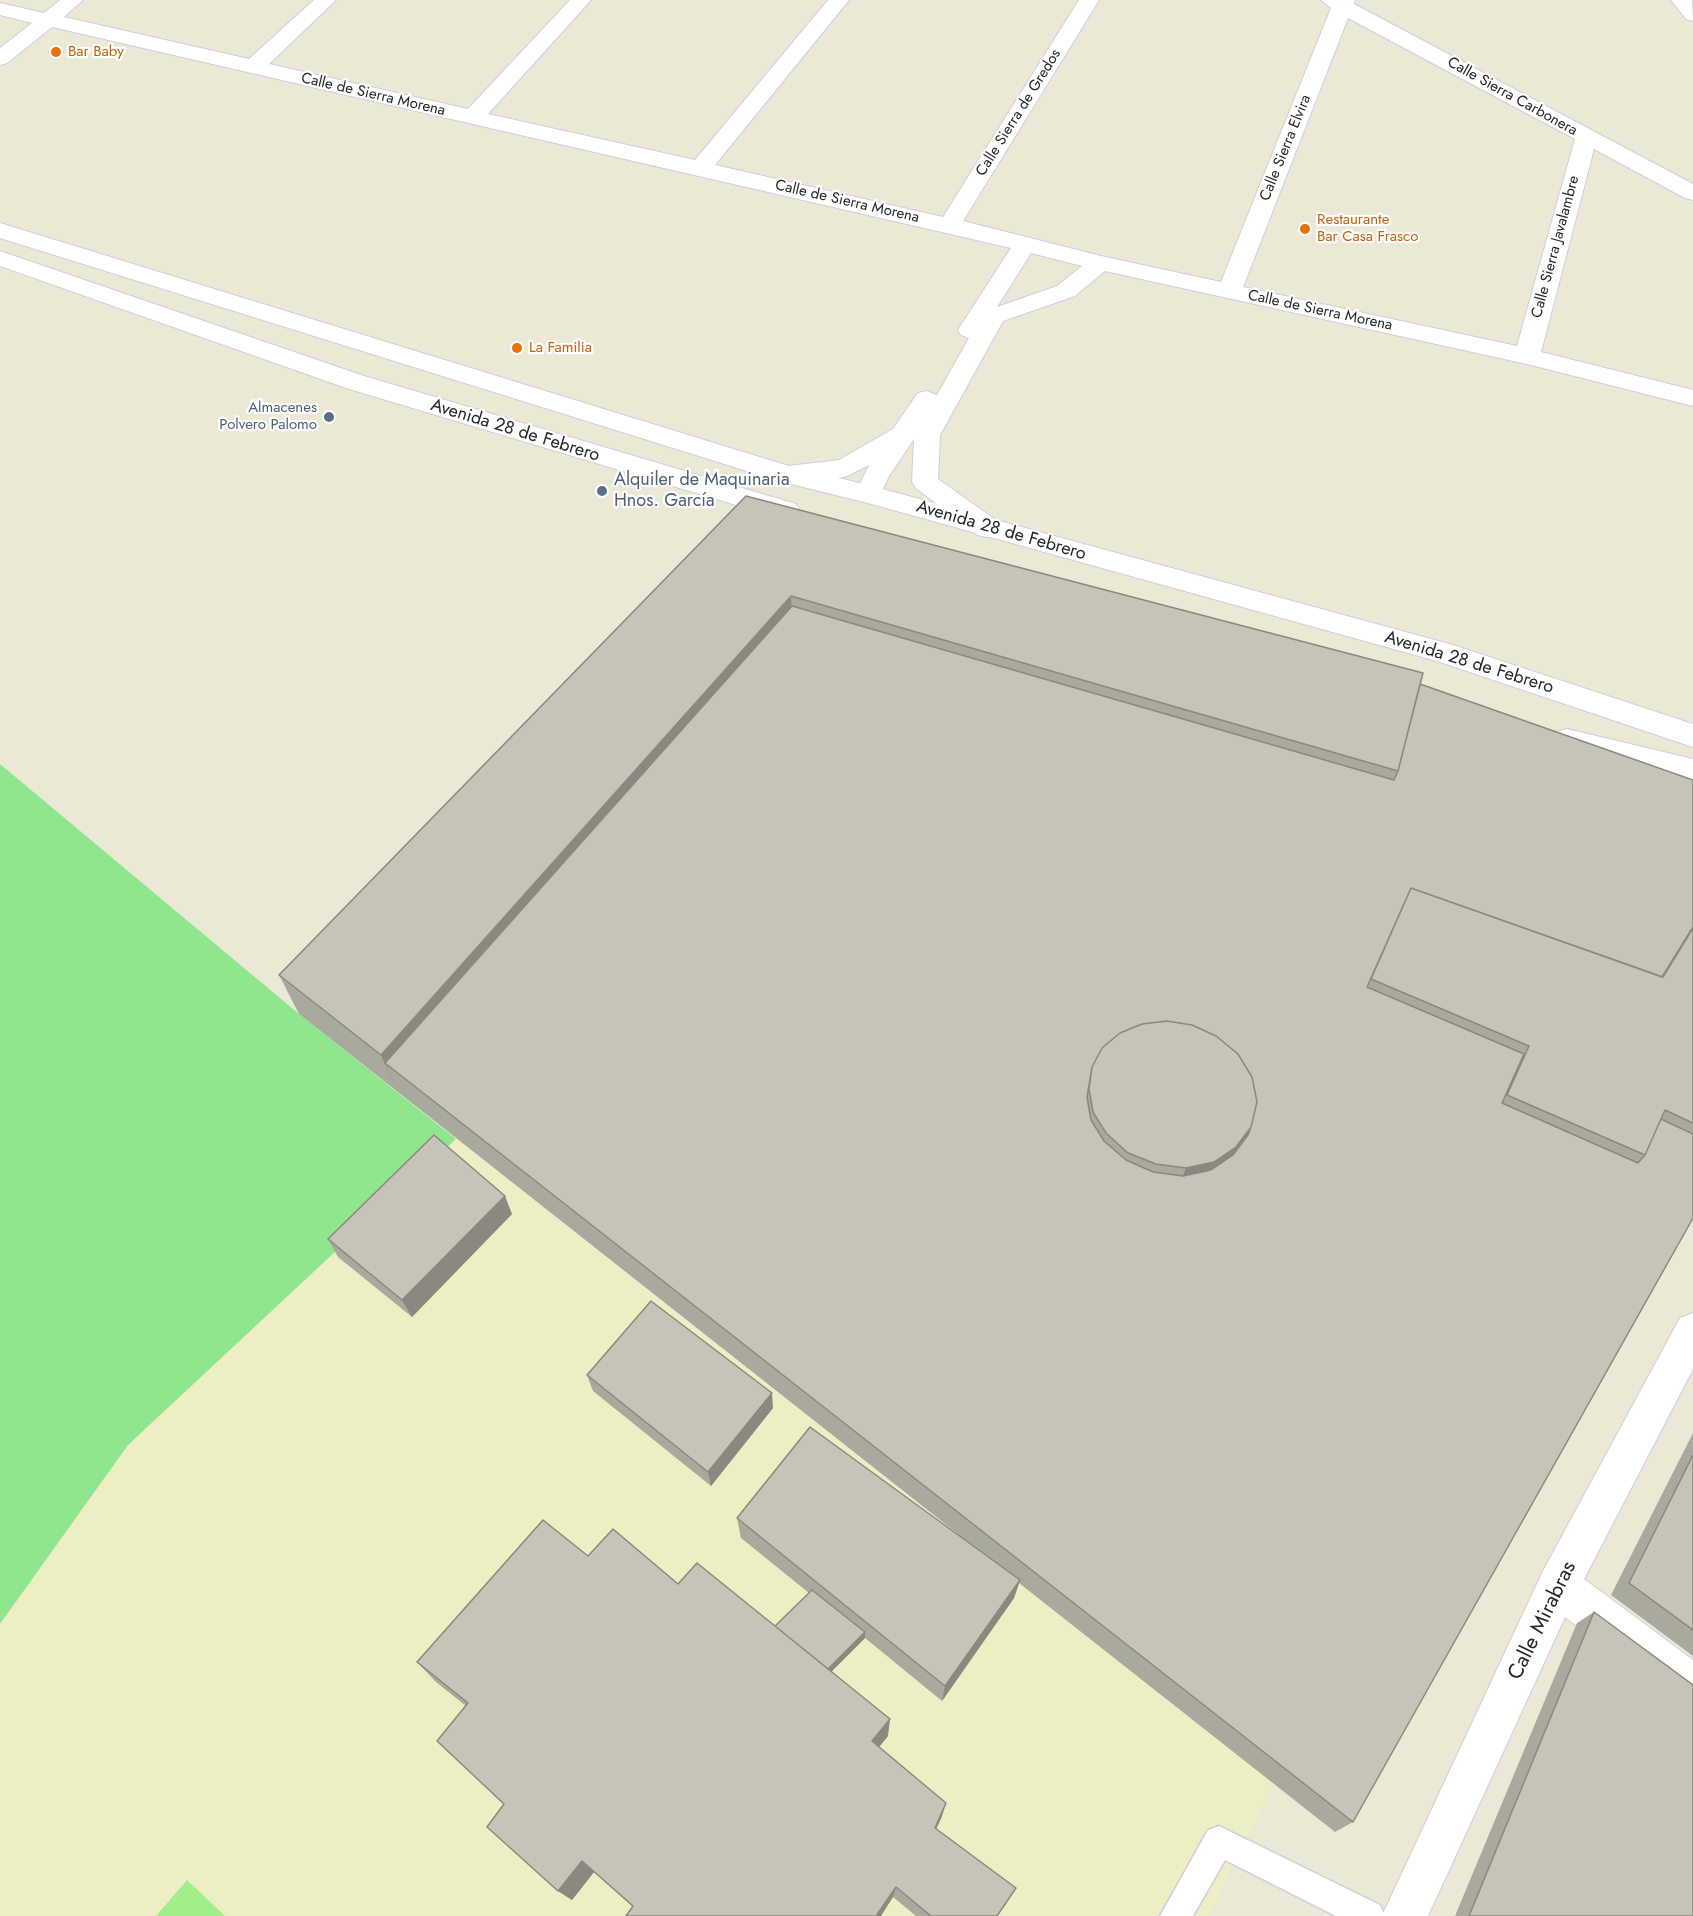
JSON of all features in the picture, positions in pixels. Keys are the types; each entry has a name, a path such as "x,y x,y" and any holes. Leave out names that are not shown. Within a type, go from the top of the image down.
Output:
{"street":[{"path":"0,59 73,0"},
{"path":"254,66 326,0"},
{"path":"472,118 581,0"},
{"path":"701,168 839,0"},
{"name":"Calle Sierra de Gredos","path":"949,225 1089,0"},
{"path":"1681,0 1693,15"},
{"name":"Calle Sierra Carbonera","path":"1340,2 1586,138 1693,193"},
{"name":"Calle Sierra Elvira","path":"1229,291 1340,2"},
{"name":"Calle de Sierra Morena","path":"0,9 949,225 1100,263 1527,356 1693,398"},
{"name":"Calle Sierra Javalambre","path":"1527,356 1586,138"},
{"name":"Avenida 28 de Febrero","path":"0,230 788,475 868,494 1443,652 1693,736"},
{"path":"868,494 876,475 908,430 1024,245"},
{"name":"Avenida 28 de Febrero","path":"0,258 355,382 806,517"},
{"path":"987,528 925,482 927,435 994,316 1066,291 1100,263"},
{"path":"788,475 846,468 908,430"},
{"path":"1542,733 1693,771"},
{"name":"Calle Mirabras","path":"1405,1916 1558,1586 1693,1331"},
{"path":"1558,1586 1693,1686"}],"lane":[{"path":"1176,1916 1219,1841 1370,1916"}],"shaded area":[{"path":"456,1139 1273,1783 1209,1914 1211,1916 0,1916 0,1624 128,1445"}],"green space":[{"path":"0,764 299,1014 456,1139 128,1445 0,1624"},
{"path":"187,1880 225,1916 156,1916"}],"building":[{"path":"746,496 1423,673 1398,771 791,596 381,1055 279,975"},
{"path":"792,606 1394,780 1420,684 1693,780 1693,927 1662,977 1411,888 1367,987 1524,1054 1502,1103 1638,1163 1645,1155 1661,1119 1693,1134 1693,1218 1353,1822 385,1063","holes":["1167,1021 1192,1025 1216,1036 1238,1054 1252,1077 1257,1102 1251,1127 1248,1135 1233,1155 1211,1170 1183,1176 1153,1172 1126,1160 1104,1141 1091,1120 1087,1097 1092,1067 1102,1048 1120,1033 1142,1024"]},
{"path":"1411,888 1663,977 1693,928 1693,1123 1665,1110 1645,1155 1507,1095 1529,1046 1371,979"},
{"path":"1167,1021 1192,1025 1216,1036 1238,1054 1252,1077 1257,1102 1251,1127 1236,1147 1214,1162 1186,1168 1156,1164 1128,1153 1106,1133 1093,1112 1089,1089 1092,1067 1102,1048 1120,1033 1142,1024"},
{"path":"434,1135 505,1196 402,1300 328,1239"},
{"path":"651,1301 772,1393 708,1472 587,1375"},
{"path":"810,1427 1020,1580 945,1686 737,1518"},
{"path":"1693,1455 1693,1630 1629,1583"},
{"path":"543,1520 588,1556 613,1529 678,1584 697,1563 890,1719 872,1741 946,1803 935,1828 1016,1888 997,1916 931,1916 896,1887 876,1916 626,1916 633,1906 582,1861 558,1891 487,1827 504,1804 437,1741 468,1703 417,1662"},
{"path":"812,1590 865,1632 828,1669 775,1626"},
{"path":"1594,1612 1693,1685 1693,1916 1469,1916"}],"place":[{"name":"Bar Baby","path":"56,52"},
{"name":"Restaurante Bar Casa Frasco","path":"1305,229"},
{"name":"La Familia","path":"517,348"},
{"name":"Almacenes Polvero Palomo","path":"329,417"},
{"name":"Alquiler de Maquinaria Hnos. García","path":"602,491"}]}
